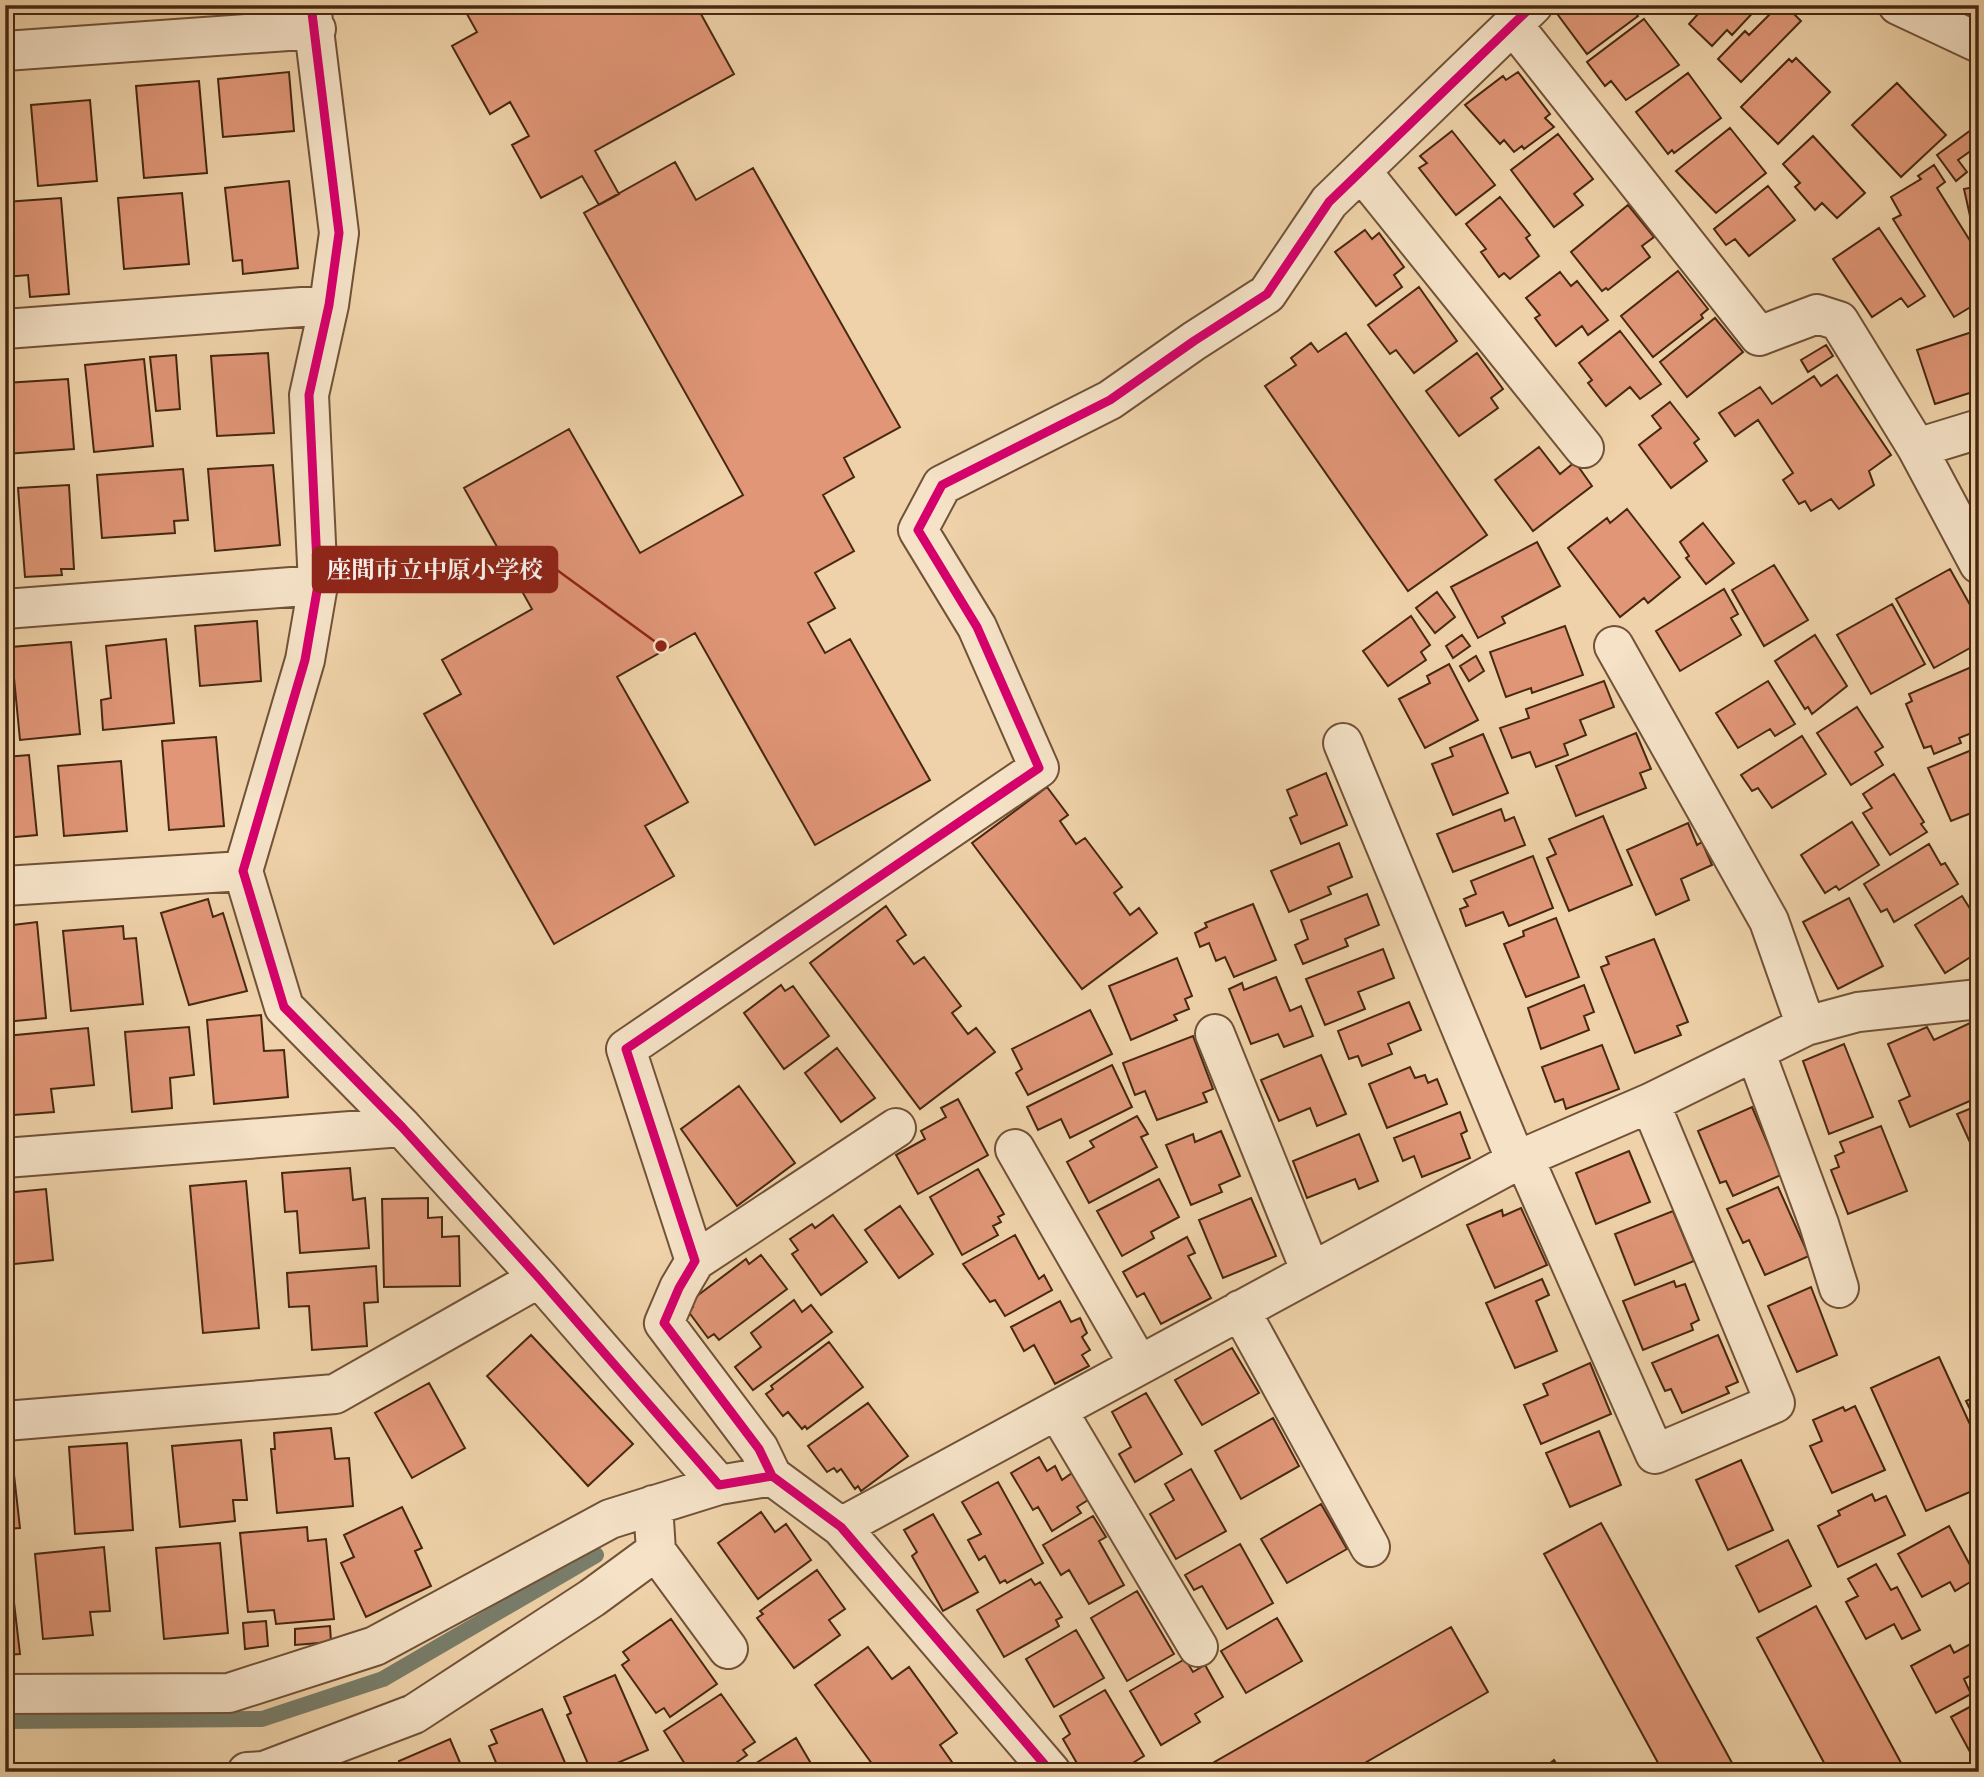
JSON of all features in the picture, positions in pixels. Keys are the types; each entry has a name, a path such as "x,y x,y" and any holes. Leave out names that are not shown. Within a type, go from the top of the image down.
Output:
{"street":[{"path":"1898,5 1979,43"},
{"path":"695,1261 626,1049 1039,768 977,627 918,530 942,485 1110,400 1194,341 1268,294 1329,202 1524,16 1759,336 1817,314 1839,321 1917,448 1979,564"},
{"path":"5,51 314,17 339,233 329,305 309,395 318,585 305,660 243,871 284,1007 402,1128 539,1278 719,1485"},
{"path":"1361,171 1584,448"},
{"path":"5,329 329,305"},
{"path":"1917,448 1979,429"},
{"path":"5,609 318,585"},
{"path":"1614,646 1769,921 1806,1026"},
{"path":"1343,743 1520,1159 1655,1454 1775,1403 1650,1103"},
{"path":"5,886 243,871"},
{"path":"841,1527 1520,1159 1650,1103 1806,1026 1858,1012 1979,999"},
{"path":"1215,1034 1311,1272"},
{"path":"1755,1051 1819,1224 1839,1288"},
{"path":"5,1158 402,1128"},
{"path":"896,1128 695,1261 664,1322 759,1449 772,1476 841,1527 1051,1772"},
{"path":"1015,1149 1139,1366"},
{"path":"5,1421 335,1394 539,1278"},
{"path":"1240,1310 1370,1546"},
{"path":"1057,1410 1198,1647"},
{"path":"5,1694 229,1693 375,1646 610,1519 719,1485 772,1476"},
{"path":"653,1505 656,1551 728,1649"},
{"path":"247,1772 264,1770 414,1714 592,1598 656,1551"}],"building":[{"path":"462,5 696,5 734,74 595,151 619,194 599,205 582,176 541,198 512,145 529,136 510,102 490,114 452,46 477,32"},
{"path":"1572,5 1630,5 1638,16 1587,54 1558,15"},
{"path":"1706,5 1719,8 1722,5 1760,5 1732,35 1727,30 1712,46 1689,24"},
{"path":"1779,5 1785,5 1801,21 1741,82 1718,59 1745,31 1749,35"},
{"path":"1644,19 1679,65 1626,100 1611,81 1605,86 1587,62"},
{"path":"1796,58 1830,92 1778,144 1741,107 1789,59 1792,62"},
{"path":"289,72 294,131 223,137 218,79"},
{"path":"1518,72 1550,114 1545,118 1554,127 1524,149 1522,146 1514,152 1504,140 1500,144 1465,105 1503,76 1506,80"},
{"path":"1688,73 1721,118 1674,153 1672,150 1668,154 1636,112"},
{"path":"199,81 207,173 144,178 136,86"},
{"path":"1897,83 1946,135 1901,177 1852,125"},
{"path":"90,100 97,181 38,186 31,105"},
{"path":"1730,128 1766,173 1716,213 1676,171"},
{"path":"1971,130 1979,145 1958,160 1967,172 1956,181 1937,155"},
{"path":"1452,131 1495,185 1456,215 1419,168 1427,163 1420,156"},
{"path":"1558,134 1593,179 1574,194 1583,205 1554,227 1511,170"},
{"path":"1813,136 1865,193 1837,218 1822,203 1815,210 1795,187 1800,183 1783,164"},
{"path":"675,162 696,200 753,168 900,427 844,458 854,477 823,495 854,551 815,573 835,608 808,623 825,653 850,639 930,780 815,845 695,633 617,677 688,802 645,826 674,876 554,944 424,714 461,694 442,660 532,609 464,488 569,429 640,553 743,495 584,213"},
{"path":"1934,165 1945,182 1937,188 1979,255 1979,302 1954,317 1893,219 1901,215 1891,197 1921,179 1918,176"},
{"path":"289,181 298,268 243,274 242,260 233,261 225,188"},
{"path":"1768,186 1795,220 1749,256 1735,239 1726,245 1714,229"},
{"path":"1979,186 1979,214 1970,216 1964,189"},
{"path":"182,193 189,264 124,269 118,198"},
{"path":"1500,197 1530,235 1526,238 1539,256 1510,279 1504,273 1499,277 1481,252 1486,249 1466,224"},
{"path":"61,198 69,294 30,297 28,275 5,277 5,202"},
{"path":"1628,205 1654,237 1642,246 1650,257 1608,290 1606,288 1602,291 1571,252"},
{"path":"1879,228 1925,296 1908,307 1901,298 1872,317 1833,259"},
{"path":"1365,230 1372,239 1379,233 1404,267 1394,275 1402,287 1376,306 1335,252"},
{"path":"1678,271 1708,309 1701,315 1703,318 1653,357 1621,316"},
{"path":"1560,272 1571,286 1577,281 1608,320 1588,335 1582,326 1556,346 1535,318 1540,315 1526,298"},
{"path":"1419,287 1457,341 1414,373 1396,350 1390,354 1368,325"},
{"path":"1715,318 1743,352 1687,397 1660,362"},
{"path":"1620,331 1661,384 1640,399 1630,387 1606,406 1588,383 1592,380 1579,363"},
{"path":"1975,331 1979,344 1979,390 1935,404 1917,350"},
{"path":"1346,333 1487,535 1408,591 1265,386 1296,365 1291,358 1311,343 1318,352"},
{"path":"1826,345 1833,356 1808,372 1801,360"},
{"path":"268,353 274,433 217,436 211,356"},
{"path":"1477,353 1503,389 1491,398 1498,408 1459,436 1426,391"},
{"path":"176,355 180,409 156,411 150,357"},
{"path":"144,359 153,446 94,452 85,365"},
{"path":"1837,375 1891,455 1869,471 1874,485 1839,509 1831,499 1811,511 1805,501 1799,504 1783,480 1793,473 1758,420 1735,436 1719,413 1760,387 1772,404 1814,376 1821,386"},
{"path":"68,379 74,449 6,454 5,383"},
{"path":"1670,402 1699,439 1694,443 1707,461 1671,488 1639,445 1661,428 1652,416"},
{"path":"1539,447 1560,474 1575,462 1592,486 1533,531 1495,480"},
{"path":"1979,454 1979,478 1972,457"},
{"path":"273,465 280,545 215,551 208,469"},
{"path":"183,469 188,520 174,521 175,533 102,538 97,475"},
{"path":"69,485 74,569 61,569 62,575 25,577 18,488"},
{"path":"1627,509 1680,577 1648,603 1644,598 1620,617 1568,548 1607,518 1610,523"},
{"path":"1703,523 1734,563 1706,584 1686,558 1689,556 1680,542"},
{"path":"1537,542 1560,586 1502,617 1505,623 1478,638 1451,587"},
{"path":"1774,565 1808,620 1764,646 1732,590"},
{"path":"1950,569 1979,621 1979,643 1934,668 1896,599"},
{"path":"1724,589 1738,614 1731,618 1741,635 1680,671 1656,631"},
{"path":"1437,592 1455,617 1435,633 1416,608"},
{"path":"1892,604 1925,664 1871,694 1837,635"},
{"path":"1411,616 1430,645 1421,652 1426,660 1388,686 1363,651"},
{"path":"257,621 261,681 200,686 195,626"},
{"path":"1565,626 1583,675 1532,693 1531,688 1506,697 1490,652"},
{"path":"1462,635 1470,646 1453,658 1446,646"},
{"path":"1815,635 1847,686 1812,714 1808,707 1805,709 1775,661"},
{"path":"166,639 174,723 103,730 101,700 111,698 106,646"},
{"path":"71,642 80,734 20,740 11,647"},
{"path":"1476,656 1484,671 1469,681 1460,666"},
{"path":"1449,664 1478,720 1425,748 1399,699 1430,683 1427,676"},
{"path":"1976,665 1979,670 1979,730 1959,738 1961,743 1934,754 1931,746 1924,748 1906,704 1912,701 1909,694"},
{"path":"1604,681 1614,707 1580,720 1586,735 1564,744 1568,755 1536,767 1530,752 1512,758 1500,728 1529,718 1526,709"},
{"path":"1768,681 1795,724 1775,736 1770,729 1738,748 1716,713"},
{"path":"1857,707 1883,747 1875,752 1883,765 1851,785 1817,733"},
{"path":"1636,733 1651,769 1640,773 1646,788 1576,816 1556,766"},
{"path":"1483,734 1508,793 1453,815 1432,764 1453,756 1450,748"},
{"path":"1802,736 1826,774 1772,808 1758,788 1752,791 1741,775"},
{"path":"216,737 224,826 169,830 162,741"},
{"path":"1979,747 1979,816 1974,812 1951,821 1928,768"},
{"path":"29,755 37,835 5,838 5,757"},
{"path":"121,761 127,831 64,836 58,766"},
{"path":"1326,773 1347,825 1301,844 1290,818 1297,815 1287,790"},
{"path":"1894,774 1924,822 1921,824 1927,832 1890,855 1863,813 1872,808 1863,794"},
{"path":"1047,787 1068,815 1060,821 1076,844 1085,838 1122,887 1114,893 1130,915 1139,908 1157,933 1082,989 972,843"},
{"path":"1501,809 1505,821 1514,817 1525,845 1453,872 1437,834"},
{"path":"1603,816 1632,885 1569,911 1547,858 1556,854 1549,839"},
{"path":"1852,822 1879,865 1839,890 1836,886 1825,893 1801,855"},
{"path":"1688,823 1697,845 1702,842 1712,865 1681,879 1689,900 1656,915 1627,850"},
{"path":"1339,843 1352,877 1328,887 1331,894 1289,912 1271,871"},
{"path":"1929,844 1941,865 1945,863 1958,884 1894,922 1887,909 1881,912 1864,884"},
{"path":"1533,856 1553,908 1509,926 1503,912 1466,926 1460,909 1468,906 1464,899 1476,894 1471,881"},
{"path":"1367,894 1379,925 1345,939 1348,946 1303,964 1295,945 1308,939 1301,920"},
{"path":"1962,896 1979,923 1979,956 1977,953 1945,973 1915,925"},
{"path":"1849,898 1883,966 1838,989 1803,922"},
{"path":"208,899 213,917 223,913 247,991 189,1005 161,913"},
{"path":"1253,904 1276,960 1234,977 1225,957 1216,961 1209,943 1200,947 1195,933 1207,927 1205,923"},
{"path":"886,906 906,935 897,941 914,964 924,957 961,1006 952,1013 968,1034 976,1028 995,1052 920,1109 810,963"},
{"path":"1556,918 1579,977 1526,997 1504,944 1524,936 1523,931"},
{"path":"37,922 46,1018 5,1022 5,926"},
{"path":"123,926 124,939 136,938 143,1004 71,1011 63,931"},
{"path":"1654,939 1688,1022 1677,1026 1681,1035 1635,1053 1601,967 1609,964 1606,957"},
{"path":"1383,949 1394,978 1358,992 1365,1009 1325,1025 1306,979"},
{"path":"1177,958 1192,996 1185,999 1189,1009 1174,1015 1177,1020 1131,1040 1109,986"},
{"path":"1276,977 1290,1011 1301,1006 1313,1036 1284,1047 1278,1034 1251,1044 1229,989 1242,983 1244,990"},
{"path":"781,985 785,991 793,986 829,1036 784,1069 744,1013"},
{"path":"1584,985 1594,1012 1584,1016 1589,1030 1541,1049 1528,1008"},
{"path":"1409,1002 1421,1030 1388,1044 1392,1054 1362,1066 1358,1056 1349,1059 1338,1031"},
{"path":"1090,1010 1112,1054 1028,1095 1016,1073 1022,1069 1012,1049"},
{"path":"261,1015 264,1051 284,1050 288,1097 214,1104 207,1020"},
{"path":"1970,1023 1979,1037 1979,1097 1910,1127 1899,1101 1910,1096 1888,1044 1927,1027 1934,1040"},
{"path":"189,1027 194,1075 170,1078 172,1108 132,1112 125,1032"},
{"path":"88,1028 94,1085 51,1089 54,1112 14,1115 6,1036"},
{"path":"1193,1036 1213,1089 1203,1093 1207,1102 1157,1120 1145,1091 1135,1095 1123,1063"},
{"path":"1844,1044 1873,1117 1829,1134 1803,1061"},
{"path":"1602,1045 1619,1089 1566,1109 1563,1099 1555,1102 1542,1067"},
{"path":"837,1048 875,1098 841,1122 805,1073"},
{"path":"1321,1055 1346,1114 1317,1126 1310,1108 1279,1121 1261,1080"},
{"path":"1112,1065 1132,1107 1070,1138 1061,1119 1038,1130 1027,1107"},
{"path":"1410,1067 1415,1078 1425,1075 1428,1083 1437,1079 1447,1104 1387,1128 1369,1084"},
{"path":"739,1086 795,1163 737,1206 681,1129"},
{"path":"958,1099 988,1155 918,1194 896,1155 925,1139 921,1131 946,1117 941,1108"},
{"path":"1979,1105 1979,1162 1957,1114"},
{"path":"1752,1107 1781,1175 1733,1196 1726,1181 1720,1183 1698,1131"},
{"path":"1460,1112 1467,1131 1461,1134 1470,1158 1422,1177 1414,1156 1403,1161 1394,1138"},
{"path":"1137,1116 1148,1134 1141,1137 1157,1167 1089,1203 1067,1162 1094,1147 1090,1141"},
{"path":"1881,1126 1907,1191 1848,1214 1831,1170 1839,1167 1835,1156 1844,1152 1840,1142"},
{"path":"1221,1131 1240,1176 1219,1185 1222,1192 1191,1205 1166,1145 1193,1134 1195,1142"},
{"path":"1359,1134 1378,1181 1359,1189 1355,1179 1307,1198 1293,1161"},
{"path":"1629,1151 1650,1202 1596,1224 1576,1173"},
{"path":"350,1168 353,1200 365,1198 369,1248 300,1253 297,1211 285,1212 282,1173"},
{"path":"978,1169 1004,1214 998,1217 1001,1222 993,1226 998,1235 962,1255 930,1197"},
{"path":"1159,1179 1179,1217 1151,1232 1154,1238 1122,1256 1097,1211"},
{"path":"246,1181 259,1328 203,1333 190,1186"},
{"path":"1778,1187 1809,1256 1765,1275 1749,1240 1743,1243 1727,1209"},
{"path":"46,1189 53,1260 5,1265 5,1193"},
{"path":"428,1198 428,1218 442,1217 442,1237 459,1236 460,1286 384,1287 382,1199"},
{"path":"1251,1198 1276,1256 1223,1278 1199,1220"},
{"path":"900,1206 933,1254 899,1278 865,1230"},
{"path":"1521,1208 1547,1265 1495,1288 1467,1225 1502,1210 1503,1216"},
{"path":"1673,1211 1694,1261 1635,1285 1615,1234"},
{"path":"833,1215 867,1262 821,1295 792,1254 798,1250 790,1239 812,1224 815,1228"},
{"path":"1015,1235 1039,1279 1044,1275 1052,1290 1005,1316 995,1300 990,1302 963,1264"},
{"path":"1187,1237 1195,1253 1188,1256 1211,1298 1161,1324 1144,1293 1137,1297 1123,1272"},
{"path":"761,1255 787,1289 719,1340 714,1334 708,1338 688,1311 693,1307 689,1302 746,1259 749,1264"},
{"path":"376,1266 378,1302 364,1303 367,1346 312,1350 309,1306 289,1307 287,1273"},
{"path":"1542,1279 1549,1295 1536,1301 1557,1351 1515,1368 1486,1303"},
{"path":"1674,1281 1676,1287 1685,1284 1699,1320 1691,1324 1693,1330 1643,1350 1623,1301"},
{"path":"1811,1287 1837,1355 1797,1372 1768,1306"},
{"path":"794,1300 802,1312 811,1305 832,1332 753,1390 735,1367 761,1347 751,1333"},
{"path":"1060,1301 1071,1322 1080,1318 1087,1333 1082,1337 1090,1350 1082,1355 1089,1366 1055,1384 1034,1345 1024,1351 1011,1327"},
{"path":"531,1335 633,1444 588,1486 487,1376"},
{"path":"1718,1335 1738,1382 1726,1387 1729,1393 1682,1413 1671,1389 1665,1391 1652,1363"},
{"path":"829,1342 863,1387 807,1429 805,1426 802,1429 788,1412 783,1416 766,1394 773,1389 771,1386"},
{"path":"1232,1348 1259,1393 1202,1425 1175,1380"},
{"path":"1939,1357 1979,1444 1979,1488 1926,1511 1871,1388"},
{"path":"1590,1363 1611,1414 1541,1444 1524,1405 1548,1395 1543,1384"},
{"path":"429,1383 465,1448 412,1478 375,1413"},
{"path":"1146,1393 1182,1454 1135,1482 1119,1454 1131,1447 1112,1412"},
{"path":"1979,1395 1979,1428 1966,1401"},
{"path":"868,1403 908,1456 861,1491 858,1486 855,1489 841,1469 837,1472 834,1468 827,1472 808,1446"},
{"path":"1855,1406 1885,1470 1832,1493 1810,1446 1822,1441 1813,1420 1843,1407 1845,1411"},
{"path":"1273,1418 1299,1466 1241,1499 1215,1451"},
{"path":"331,1428 335,1459 349,1458 353,1506 277,1513 271,1449 275,1449 274,1433"},
{"path":"1599,1431 1621,1485 1570,1507 1546,1453"},
{"path":"241,1440 247,1500 233,1500 235,1521 180,1527 172,1446"},
{"path":"127,1443 133,1530 75,1534 69,1447"},
{"path":"1039,1457 1047,1471 1055,1466 1062,1480 1072,1473 1088,1500 1077,1507 1081,1513 1052,1531 1038,1507 1033,1510 1011,1473"},
{"path":"1741,1460 1773,1530 1728,1550 1696,1480"},
{"path":"13,1466 20,1528 5,1529 5,1467"},
{"path":"1191,1469 1226,1531 1176,1559 1150,1514 1174,1500 1165,1484"},
{"path":"998,1482 1043,1563 1007,1583 1005,1580 1000,1583 985,1556 979,1560 968,1540 981,1534 962,1502"},
{"path":"1872,1494 1875,1501 1886,1496 1905,1535 1838,1567 1818,1526 1840,1515 1838,1511"},
{"path":"1321,1504 1347,1549 1287,1583 1261,1539"},
{"path":"402,1507 422,1548 415,1551 431,1586 366,1617 341,1563 354,1557 344,1535"},
{"path":"761,1512 775,1532 786,1524 811,1560 758,1599 718,1543"},
{"path":"933,1514 978,1592 943,1611 912,1556 917,1552 904,1530"},
{"path":"1093,1516 1106,1537 1099,1541 1124,1585 1089,1604 1069,1570 1061,1575 1043,1545"},
{"path":"1601,1523 1737,1772 1663,1772 1544,1554"},
{"path":"1949,1526 1977,1578 1955,1591 1950,1582 1922,1597 1898,1554"},
{"path":"307,1527 308,1541 326,1539 334,1619 276,1624 274,1610 248,1612 240,1533"},
{"path":"1788,1540 1811,1586 1759,1612 1736,1566"},
{"path":"220,1543 228,1633 164,1639 156,1548"},
{"path":"1240,1544 1273,1603 1227,1629 1202,1586 1194,1590 1185,1575"},
{"path":"104,1547 110,1611 90,1612 93,1635 43,1639 35,1554"},
{"path":"5,1551 8,1551 20,1654 5,1655"},
{"path":"1876,1564 1891,1590 1897,1587 1920,1630 1902,1639 1894,1624 1866,1639 1846,1602 1858,1596 1848,1579"},
{"path":"817,1570 845,1609 829,1620 840,1635 794,1668 757,1618 763,1614 760,1611"},
{"path":"1031,1579 1035,1585 1040,1582 1062,1617 1056,1620 1059,1626 1004,1657 977,1610"},
{"path":"1137,1591 1174,1654 1127,1681 1091,1618"},
{"path":"1816,1606 1906,1772 1829,1772 1757,1638"},
{"path":"1277,1618 1302,1661 1246,1693 1221,1651"},
{"path":"671,1619 717,1684 670,1717 664,1708 656,1713 622,1665 629,1660 623,1652"},
{"path":"266,1621 268,1646 245,1649 243,1623"},
{"path":"330,1626 331,1642 295,1645 295,1629"},
{"path":"1451,1627 1488,1692 1349,1772 1197,1772"},
{"path":"1076,1630 1104,1678 1054,1707 1026,1659"},
{"path":"1978,1640 1979,1671 1964,1679 1971,1694 1936,1713 1911,1666 1950,1645 1954,1653"},
{"path":"868,1647 892,1679 909,1667 957,1733 940,1745 959,1772 878,1772 815,1685"},
{"path":"1185,1659 1193,1672 1205,1665 1223,1697 1195,1714 1200,1722 1161,1745 1130,1691"},
{"path":"615,1675 648,1750 601,1770 600,1767 591,1771 567,1715 571,1713 564,1697"},
{"path":"1105,1690 1144,1756 1118,1772 1082,1772 1063,1739 1070,1734 1060,1716"},
{"path":"721,1694 755,1742 743,1750 747,1755 723,1772 690,1772 664,1731"},
{"path":"1979,1702 1979,1761 1976,1763 1951,1717"},
{"path":"542,1709 569,1772 500,1772 489,1746 497,1743 491,1730"},
{"path":"796,1738 816,1772 742,1772"},
{"path":"450,1739 464,1772 403,1772 399,1761"},
{"path":"1554,1760 1562,1772 1539,1772"}],"waterway":[{"path":"5,1721 262,1719 383,1679 596,1555"}],"cycle path":[{"path":"311,5 339,233 329,305 309,395 318,585 305,660 243,871 284,1007 402,1127 539,1278 719,1485 772,1476"},
{"path":"1051,1772 841,1527 772,1476 759,1449 664,1323 679,1288 695,1261 626,1049 1039,768 977,627 918,530 942,485 1110,400 1267,294 1329,202 1533,5"}],"place":[{"name":"座間市立中原小学校","path":"661,646"}]}
